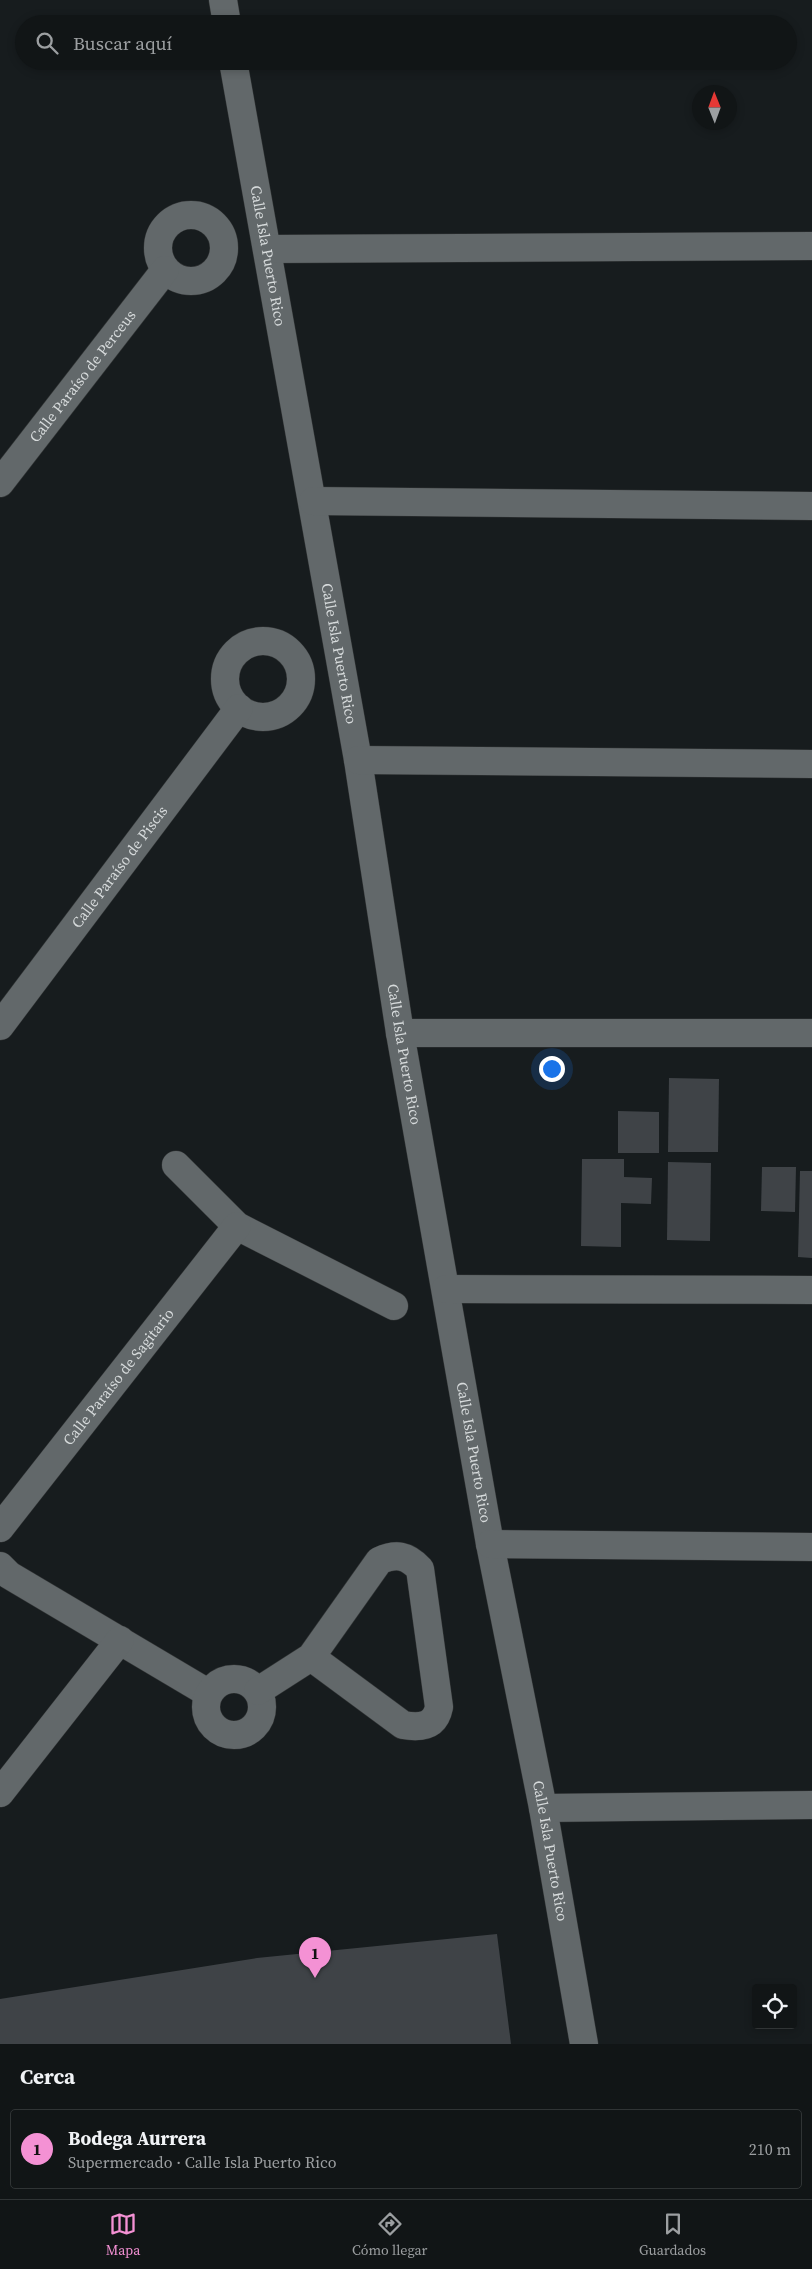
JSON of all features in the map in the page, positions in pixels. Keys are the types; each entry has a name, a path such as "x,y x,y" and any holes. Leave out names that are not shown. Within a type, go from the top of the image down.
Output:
{"street":[{"path":"223,0 226,15"},
{"name":"Calle Isla Puerto Rico","path":"235,70 358,760 400,1033 490,1544 543,1808 584,2044"},
{"path":"267,249 812,246"},
{"name":"Calle Paraíso de Perceus","path":"0,483 165,270"},
{"path":"313,501 812,506"},
{"name":"Calle Paraíso de Piscis","path":"0,1026 239,708"},
{"path":"358,760 812,764"},
{"path":"400,1033 812,1033"},
{"path":"176,1165 237,1226 394,1306"},
{"name":"Calle Paraíso de Sagitario","path":"0,1528 237,1226"},
{"path":"446,1289 812,1290"},
{"path":"490,1544 812,1547"},
{"path":"258,1692 311,1657 379,1561 390,1556 402,1556 412,1561 420,1569 439,1707 437,1718 427,1725 416,1728 403,1725 311,1657"},
{"path":"0,1566 9,1574 208,1693"},
{"path":"0,1793 120,1640"},
{"path":"233,1678 247,1682 258,1692 262,1706 259,1720 249,1731 234,1735 220,1732 209,1722 205,1708 208,1693 218,1683 233,1678"},
{"path":"543,1808 812,1805"}],"building":[{"path":"669,1078 719,1079 718,1152 668,1152"},
{"path":"618,1111 659,1112 659,1153 618,1153"},
{"path":"582,1159 624,1159 624,1177 652,1178 651,1204 621,1203 621,1247 581,1246"},
{"path":"668,1162 711,1163 710,1241 667,1240"},
{"path":"762,1167 796,1167 795,1212 761,1211"},
{"path":"800,1171 812,1171 812,1258 798,1257"},
{"path":"497,1934 511,2044 0,2044 0,1999 257,1958"}],"place":[{"name":"Bodega Aurrera","path":"315,1978"}]}
